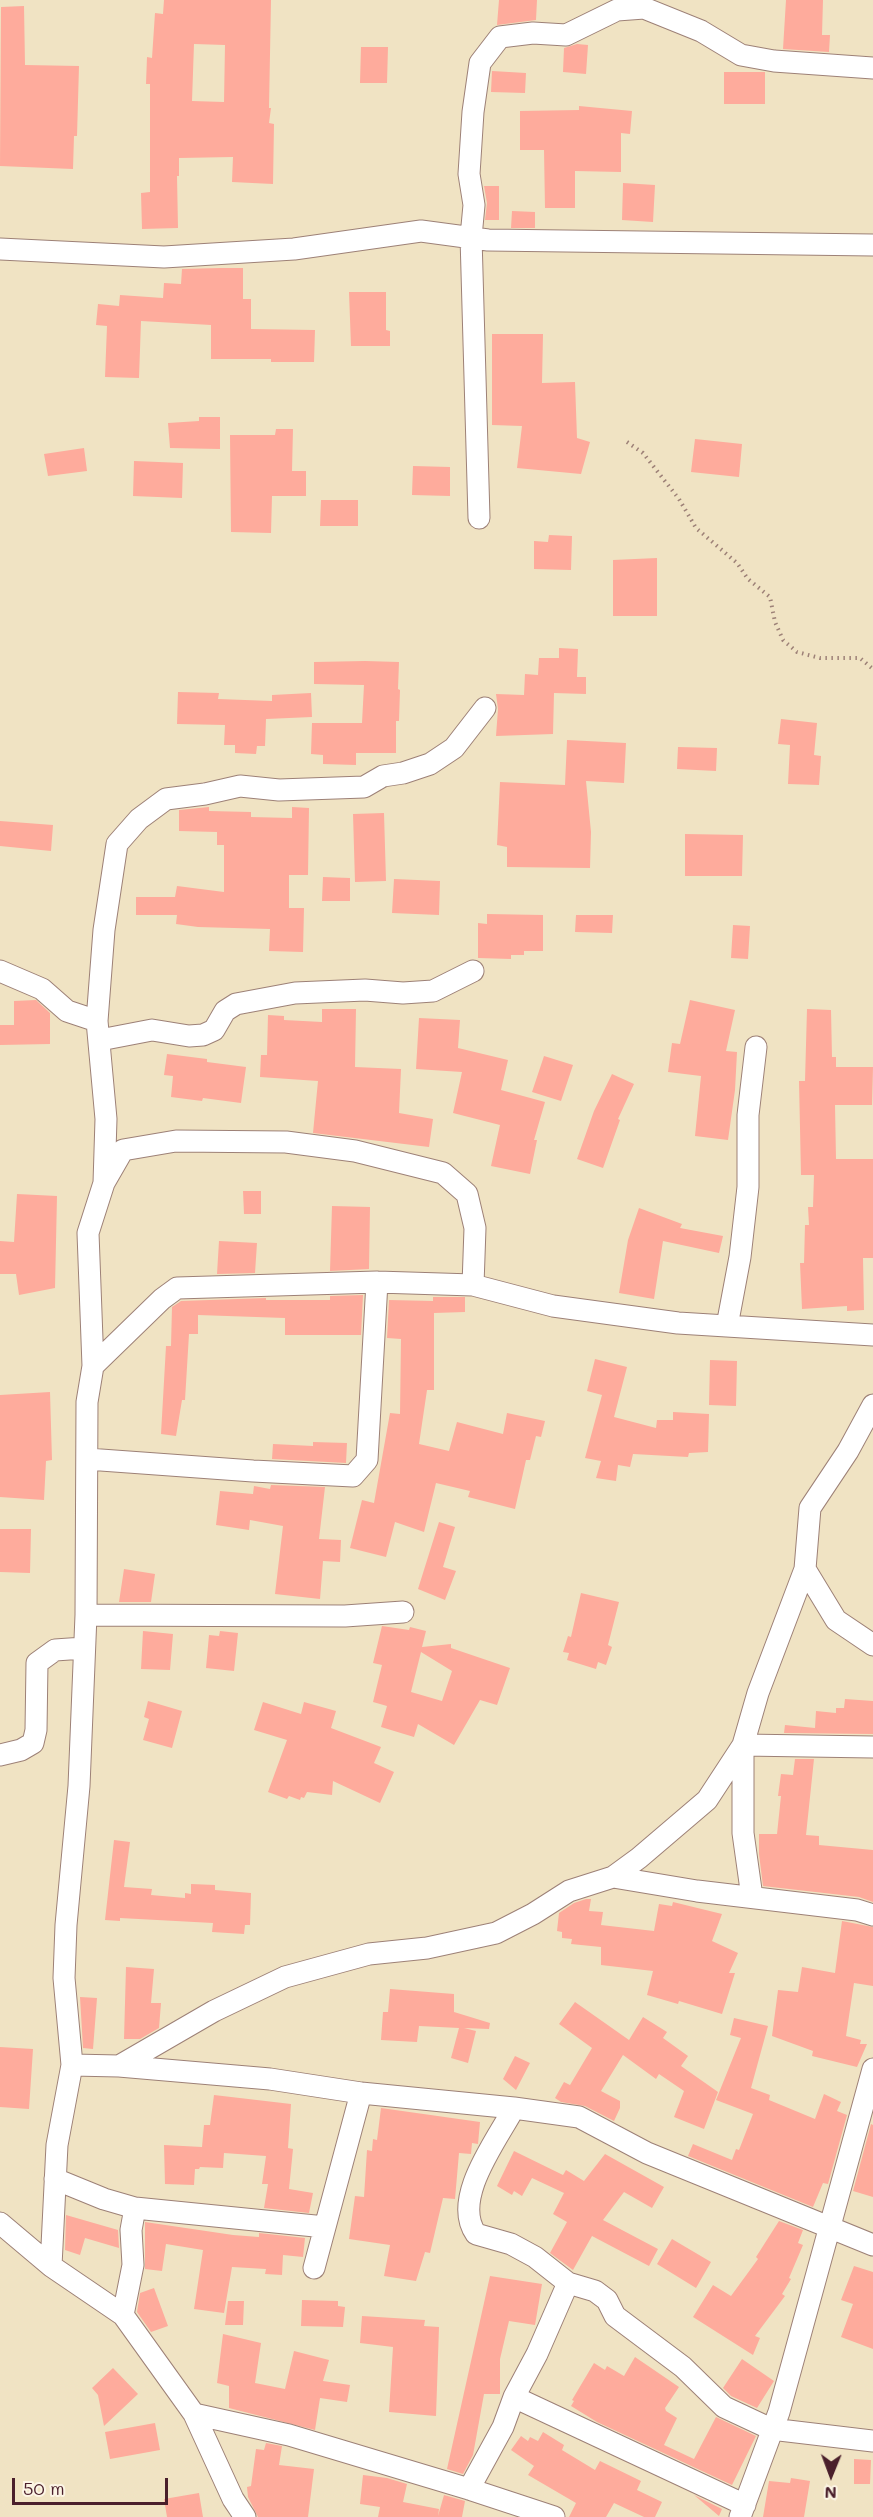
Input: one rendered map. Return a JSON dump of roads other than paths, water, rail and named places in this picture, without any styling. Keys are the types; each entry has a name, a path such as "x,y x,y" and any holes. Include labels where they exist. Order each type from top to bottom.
{"street":[{"path":"479,518 471,237 474,205 470,174 473,112 480,63 500,37 533,33 566,35 617,10 644,8 701,32 741,55 774,62 873,68"},
{"path":"0,249 164,257 294,249 421,231 488,240 873,245"},
{"path":"104,1183 106,1119 99,1030 104,930 117,844 139,819 166,799 205,794 240,786 279,790 364,786 383,776 430,765 454,748 486,708"},
{"path":"0,971 42,989 67,1011 99,1030 152,1030 189,1036 203,1035 214,1030 225,1011 236,1004 295,993 365,990 403,993 433,991 473,971"},
{"path":"727,1326 740,1257 748,1187 748,1115 756,1047"},
{"path":"51,2266 57,2145 72,2065 64,1978 80,1786 86,1615 87,1402 93,1366 88,1233 104,1183 123,1150 176,1141 286,1142 355,1151 443,1173 467,1194 475,1228 473,1285"},
{"path":"93,1366 162,1299 177,1288 377,1282 473,1285 553,1306 678,1323 873,1335"},
{"path":"87,1458 253,1472 353,1476 367,1460 377,1282"},
{"path":"752,1897 743,1833 743,1745 758,1693 805,1569 810,1508 848,1451 873,1406"},
{"path":"805,1569 836,1620 873,1645"},
{"path":"86,1615 180,1613 254,1617 345,1616 404,1612"},
{"path":"0,1755 21,1750 33,1743 36,1730 36,1663 55,1650 84,1648"},
{"path":"743,1745 873,1747"},
{"path":"119,2066 214,2011 285,1977 369,1954 427,1948 496,1933 534,1914 569,1891 613,1877 639,1858 706,1800 743,1745"},
{"path":"613,1877 697,1891 857,1910 873,1915"},
{"path":"72,2065 119,2066 270,2079 361,2093 514,2108 579,2117 647,2153 873,2245"},
{"path":"514,2397 742,2511 779,2412 873,2069"},
{"path":"314,2268 361,2093"},
{"path":"514,2108 471,2187 468,2218 476,2234 511,2244 535,2257 568,2283 595,2291 607,2300 615,2316 683,2367 724,2407 771,2429 873,2440"},
{"path":"55,2179 104,2199 135,2208 325,2227"},
{"path":"123,2315 133,2265 131,2230 135,2208"},
{"path":"0,2223 51,2266 123,2315 194,2414 232,2508 245,2517"},
{"path":"469,2489 503,2427 514,2397 537,2354 568,2283"},
{"path":"194,2414 289,2435 554,2517"}]}
